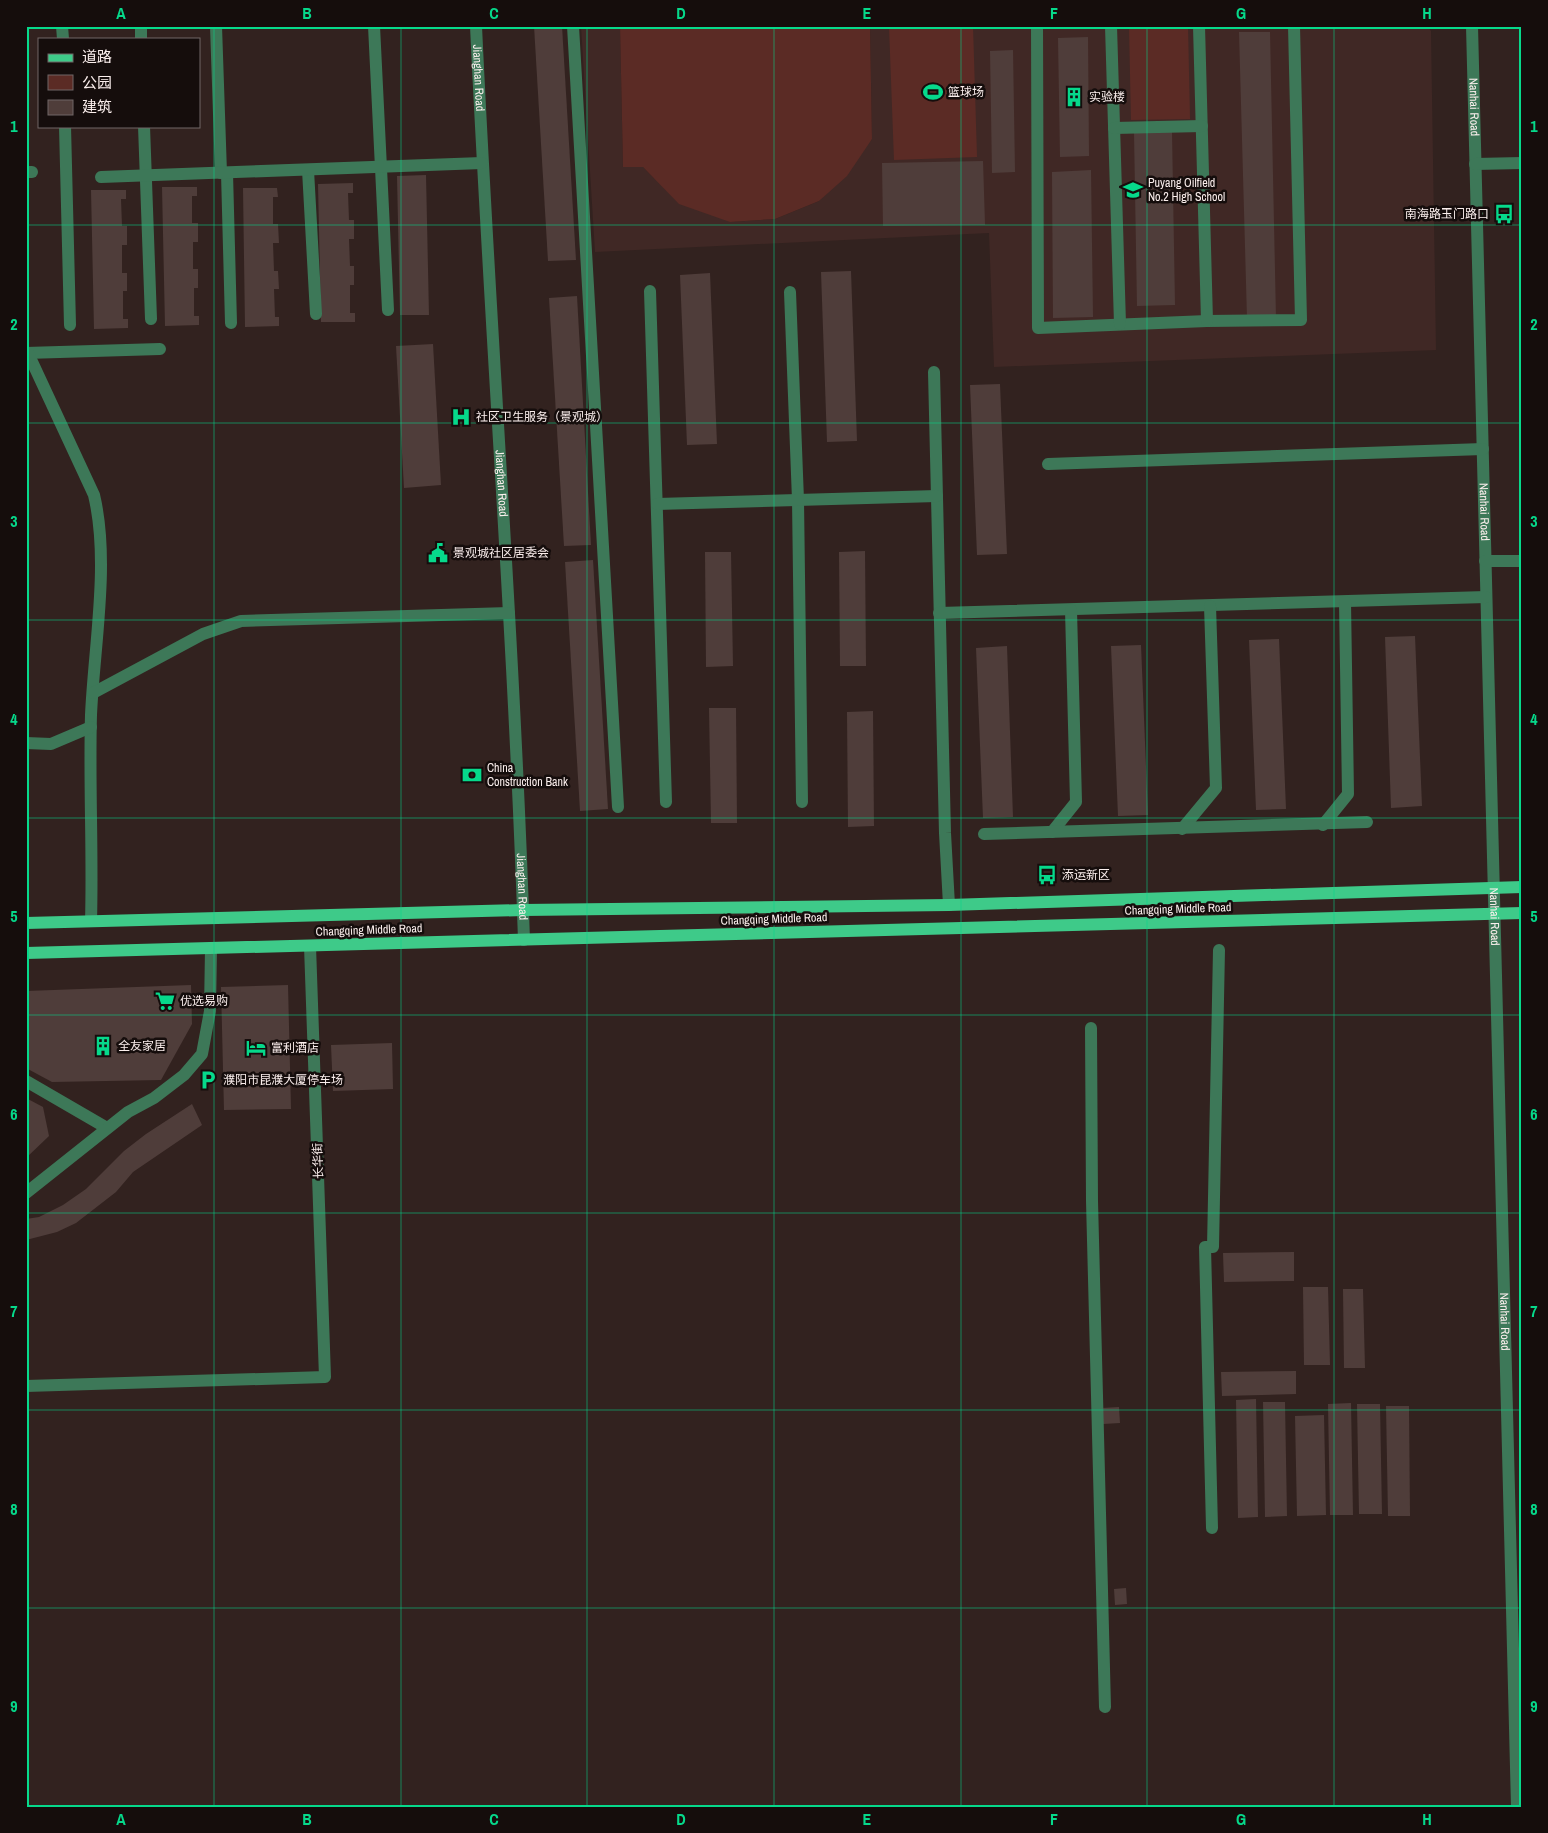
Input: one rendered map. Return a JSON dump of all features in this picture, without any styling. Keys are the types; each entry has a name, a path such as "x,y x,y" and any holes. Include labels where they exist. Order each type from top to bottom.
{"main road":[{"name":"Changqing Middle Road","path":"26,923 523,910 949,905 1522,887"},
{"name":"Changqing Middle Road","path":"26,953 1522,913"}],"street":[{"path":"216,26 231,323"},
{"path":"374,26 388,310"},
{"name":"Jianghan Road","path":"476,26 482,163 509,613 524,940"},
{"path":"573,26 618,807"},
{"path":"1037,26 1038,328 1207,321 1301,320 1294,26"},
{"path":"1111,26 1120,324"},
{"path":"1199,26 1207,321"},
{"name":"Nanhai Road","path":"1472,26 1496,914 1517,1807"},
{"path":"1114,128 1202,126"},
{"path":"65,128 70,325"},
{"path":"144,128 151,319"},
{"path":"101,177 482,163"},
{"path":"1475,164 1522,163"},
{"path":"308,170 316,314"},
{"path":"650,291 666,802"},
{"path":"790,292 798,500 802,802"},
{"path":"91,921 92,727 101,550 99,518 94,495 27,353 160,349"},
{"path":"934,372 939,613 949,905"},
{"path":"1048,464 1483,449"},
{"path":"657,504 937,496"},
{"path":"1485,561 1522,561"},
{"path":"939,613 1486,597"},
{"path":"1323,825 1348,794 1345,602"},
{"path":"1182,829 1216,788 1210,606"},
{"path":"1052,832 1076,802 1072,610"},
{"path":"93,693 202,634 241,621 509,613"},
{"path":"26,743 51,744 92,727"},
{"path":"984,834 1323,825 1367,822"},
{"name":"长华街","path":"26,1386 325,1377 310,946"},
{"path":"26,1194 107,1128 184,1075 202,1054 210,1011 211,948"},
{"path":"1212,1528 1205,1247 1213,1246 1219,950"},
{"path":"1091,1028 1092,1201 1105,1707"},
{"path":"26,1081 107,1128"}],"shaded area":[{"name":"Puyang Oilfield No.2 High School","path":"581,26 620,26 623,167 643,167 654,178 730,222 775,219 819,201 872,139 870,26 1427,26 1431,31 1436,350 994,367 989,233 595,252"}],"green space":[{"path":"620,26 870,26 872,139 847,176 819,201 775,219 730,222 679,204 643,167 623,167"},
{"name":"篮球场","path":"889,26 973,26 977,157 894,160"},
{"path":"1129,26 1188,26 1190,119 1131,120"}],"building":[{"path":"534,26 562,26 576,260 548,261"},
{"path":"1239,32 1270,32 1276,319 1247,318"},
{"name":"实验楼","path":"1088,37 1089,156 1060,157 1058,38"},
{"path":"1013,50 1015,172 992,173 990,51"},
{"path":"1134,132 1172,132 1175,305 1137,306"},
{"path":"983,161 985,225 883,226 882,163"},
{"path":"1091,170 1093,317 1053,318 1052,172"},
{"path":"426,175 429,315 400,315 397,176"},
{"path":"353,183 353,193 348,193 349,220 354,220 354,239 349,239 350,266 354,266 354,285 350,285 350,313 355,313 355,322 321,322 318,184"},
{"path":"162,187 197,187 197,196 192,196 192,223 198,223 198,242 193,242 193,269 198,269 198,288 194,288 194,316 199,316 199,325 165,326"},
{"path":"243,188 277,188 278,197 273,197 273,224 278,224 279,243 273,243 274,271 278,271 279,289 274,289 275,317 279,317 279,326 245,327"},
{"path":"91,190 126,190 126,199 121,199 122,226 127,226 127,245 122,245 122,273 127,273 127,291 123,291 123,319 128,319 128,328 94,329"},
{"path":"851,271 857,441 827,442 821,272"},
{"path":"710,273 717,444 687,445 680,275"},
{"path":"577,296 591,545 564,546 549,298"},
{"path":"433,344 441,485 404,488 396,346"},
{"path":"1000,384 1007,554 977,555 970,385"},
{"path":"865,551 866,666 840,666 839,552"},
{"path":"705,552 731,552 733,666 706,667"},
{"path":"593,560 608,809 580,811 565,562"},
{"path":"1415,636 1422,806 1391,808 1385,637"},
{"path":"1279,639 1286,809 1256,810 1249,640"},
{"path":"1141,645 1148,815 1118,816 1111,646"},
{"path":"1007,646 1013,817 983,818 976,648"},
{"path":"709,708 736,708 737,823 711,823"},
{"path":"873,711 874,826 848,827 847,712"},
{"name":"全友家居","path":"191,985 192,1024 161,1080 52,1082 26,1068 26,991"},
{"path":"288,985 291,1109 224,1110 221,987"},
{"path":"392,1043 393,1089 333,1091 331,1045"},
{"path":"26,1098 43,1107 49,1136 26,1158"},
{"path":"192,1104 202,1125 133,1172 116,1192 76,1223 57,1232 26,1240 26,1219 39,1217 63,1205 86,1189 124,1151"},
{"path":"1294,1252 1294,1281 1224,1282 1223,1253"},
{"path":"1303,1287 1328,1287 1330,1365 1304,1365"},
{"path":"1343,1289 1363,1289 1365,1368 1344,1368"},
{"path":"1296,1371 1296,1394 1222,1396 1221,1372"},
{"path":"1256,1399 1258,1517 1238,1518 1236,1400"},
{"path":"1263,1402 1285,1402 1287,1516 1265,1517"},
{"path":"1351,1403 1353,1515 1330,1515 1328,1404"},
{"path":"1357,1404 1380,1404 1382,1514 1359,1514"},
{"path":"1386,1406 1409,1406 1410,1516 1388,1516"},
{"path":"1119,1407 1120,1423 1103,1424 1102,1408"},
{"path":"1324,1415 1326,1515 1297,1516 1295,1416"},
{"path":"1126,1588 1127,1604 1115,1605 1114,1589"}],"place":[{"name":"篮球场","path":"933,92"},
{"name":"实验楼","path":"1074,97"},
{"name":"Puyang Oilfield No.2 High School","path":"1133,190"},
{"name":"南海路玉门路口","path":"1504,214"},
{"name":"社区卫生服务（景观城）","path":"461,417"},
{"name":"景观城社区居委会","path":"438,553"},
{"name":"China Construction Bank","path":"472,775"},
{"name":"添运新区","path":"1047,875"},
{"name":"优选易购","path":"165,1001"},
{"name":"全友家居","path":"103,1046"},
{"name":"富利酒店","path":"256,1048"},
{"name":"濮阳市昆濮大厦停车场","path":"208,1080"}]}
